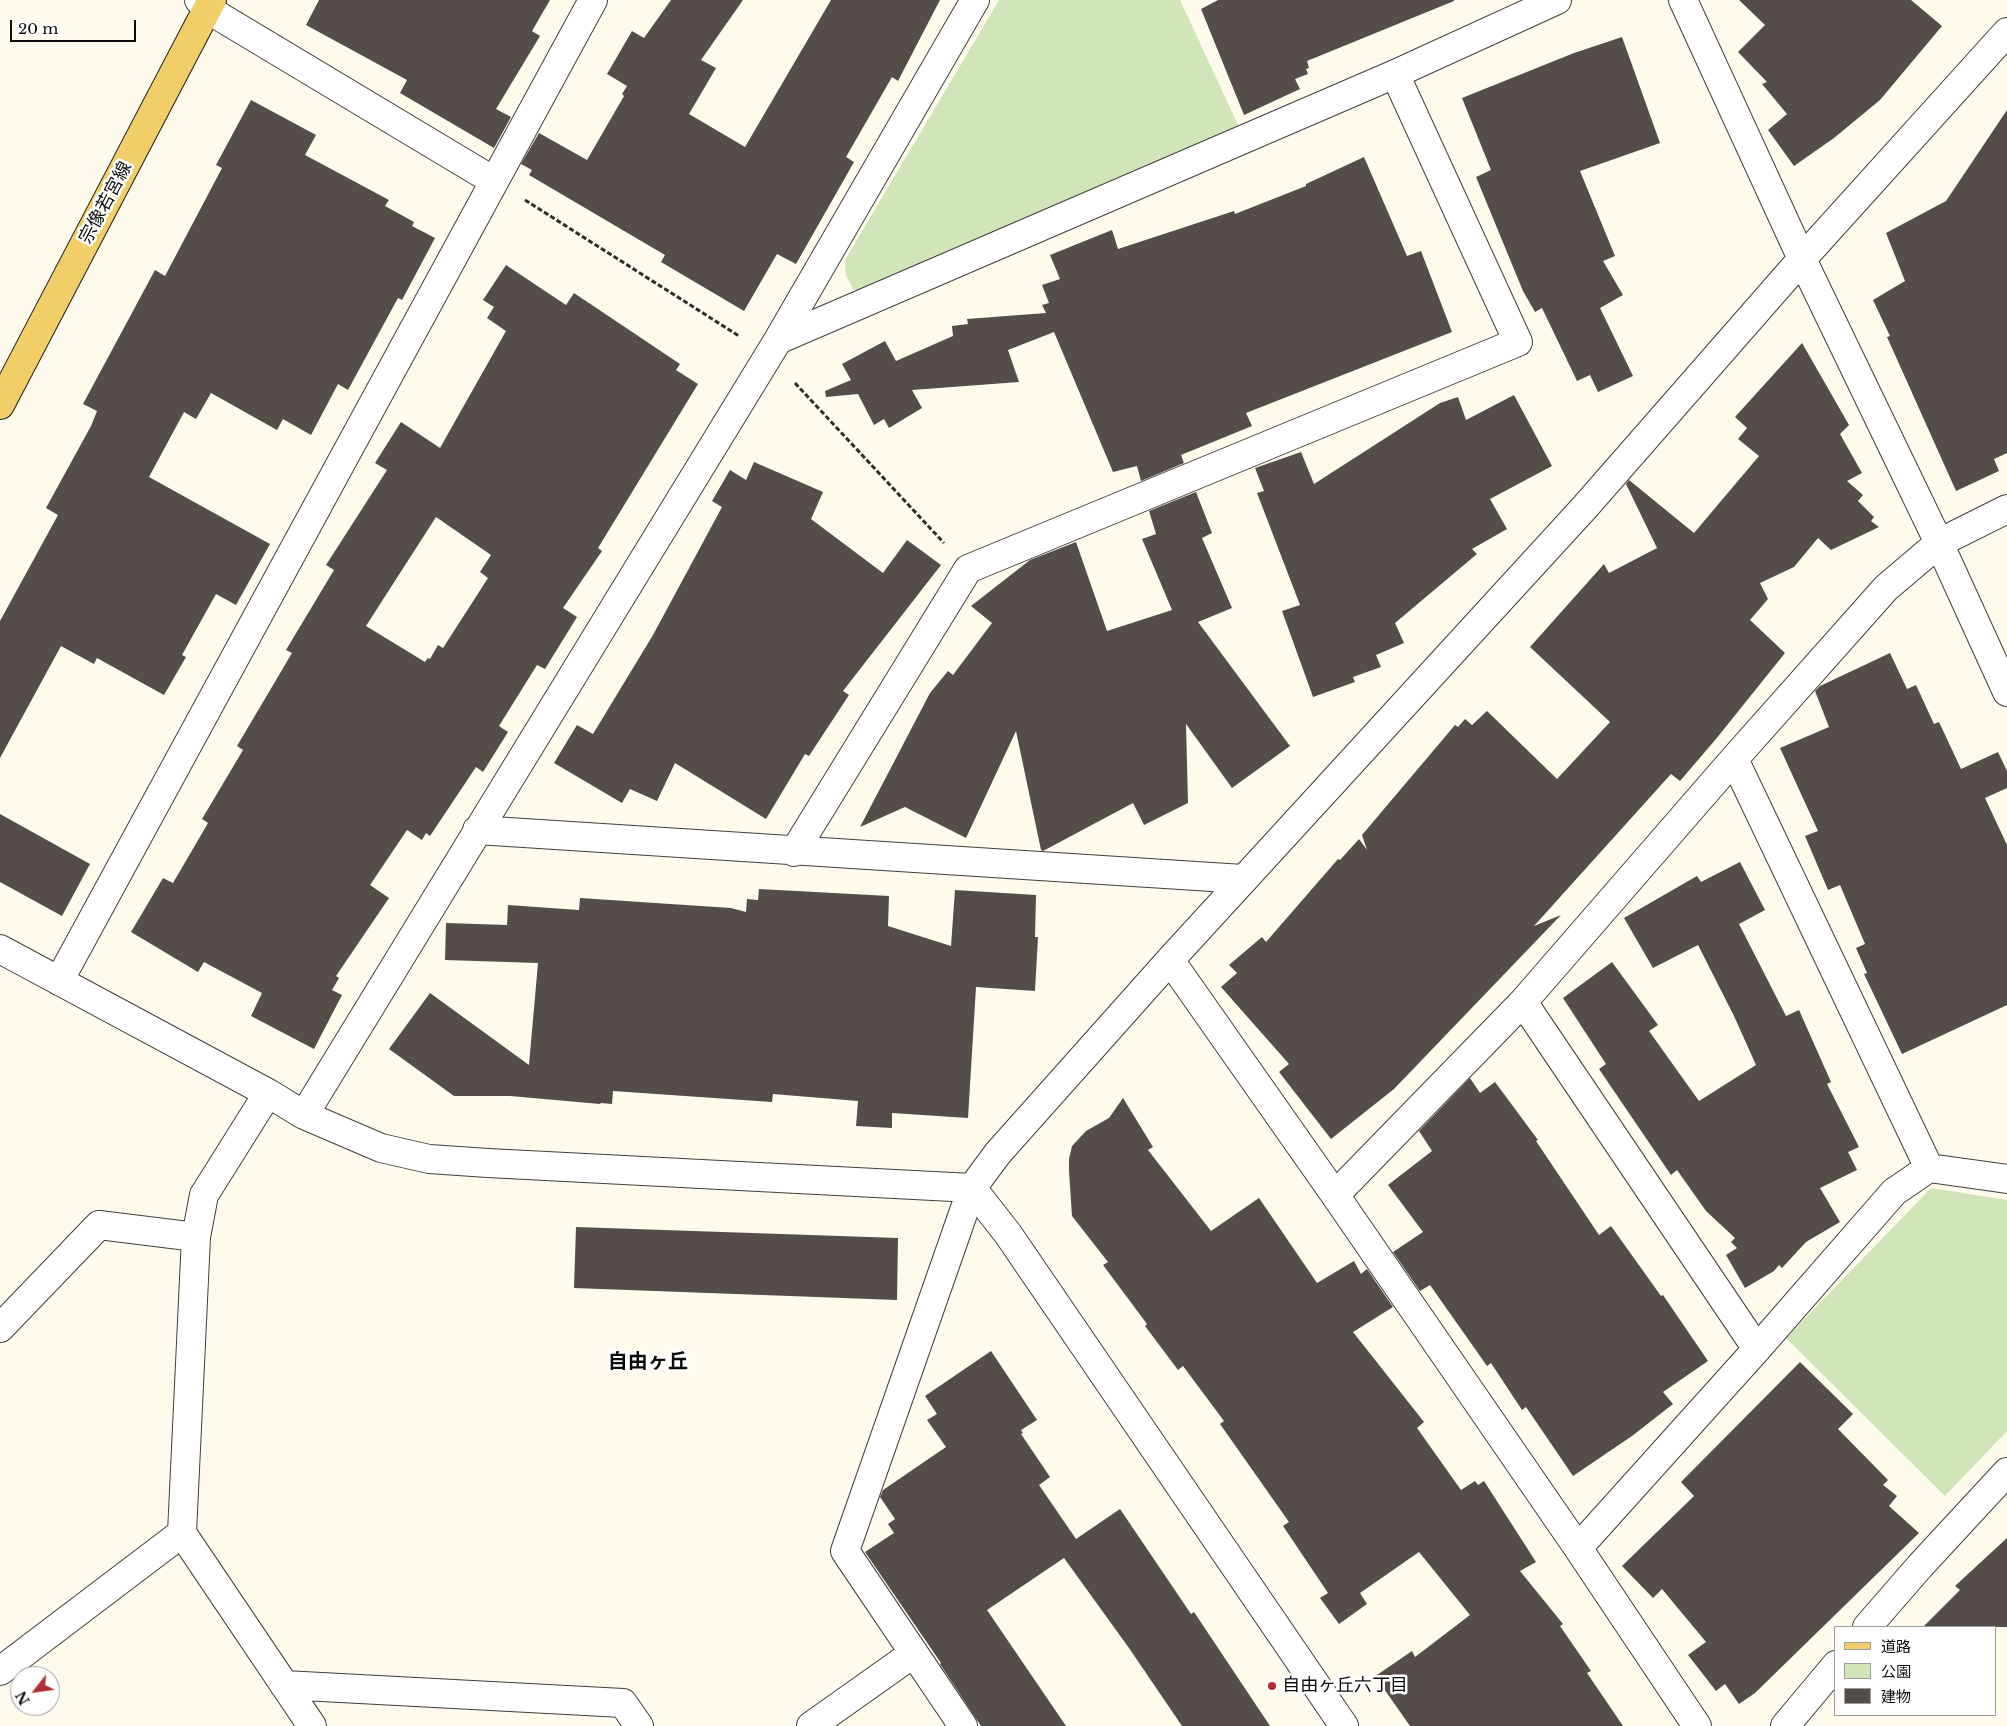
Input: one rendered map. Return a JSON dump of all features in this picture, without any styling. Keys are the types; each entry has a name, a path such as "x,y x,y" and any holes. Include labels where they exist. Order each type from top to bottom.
{"main road":[{"name":"宗像若宮線","path":"0,405 206,3"}],"street":[{"path":"58,981 593,0"},
{"path":"304,1115 778,340 975,0"},
{"path":"778,340 1395,74 1557,0"},
{"path":"1683,0 1802,260 1939,543 2007,692"},
{"path":"206,3 494,181"},
{"path":"963,1726 845,1551 972,1188 998,1153 1170,960 1585,507 1802,260 1998,60 2007,32"},
{"path":"794,852 968,569 1518,342 1395,74"},
{"path":"1335,1195 1523,1002 1734,759 1886,588 1939,543 2007,509"},
{"path":"1734,759 1929,1168"},
{"path":"477,830 794,852 1243,879"},
{"path":"0,949 268,1093 304,1115 381,1148 429,1159 972,1188 1008,1234 1344,1726"},
{"path":"1170,960 1335,1195 1578,1548 1697,1726"},
{"path":"1523,1002 1757,1349"},
{"path":"268,1093 204,1195 196,1238 182,1534 312,1726"},
{"path":"1578,1548 1757,1349 1894,1192 1929,1168 2007,1180"},
{"path":"0,1328 99,1225 196,1238"},
{"path":"1869,1626 1920,1566 2007,1472"},
{"path":"0,1671 182,1534"},
{"path":"811,1726 914,1653"},
{"path":"1785,1726 1834,1667"},
{"path":"284,1685 623,1703 639,1726"}],"green space":[{"path":"999,0 1180,0 1239,127 859,292 853,289 846,275 845,260"},
{"path":"1931,1188 2007,1200 2007,1431 1945,1496 1786,1338"}],"building":[{"path":"319,0 550,0 532,31 540,36 496,109 511,117 494,148 400,93 407,80 306,25"},
{"path":"671,0 743,0 701,60 716,68 689,114 745,147 831,0 940,0 898,81 892,77 846,157 854,162 796,264 777,254 744,311 661,262 665,255 529,175 532,170 521,164 539,133 587,160 624,96 622,94 627,86 607,74 632,31 644,38"},
{"path":"1218,0 1454,1 1307,61 1309,68 1306,69 1308,74 1295,79 1300,89 1244,115 1201,9"},
{"path":"1739,0 1911,0 1942,26 1880,100 1834,138 1794,166 1768,130 1787,114 1762,84 1767,82 1738,52 1765,25"},
{"path":"1622,37 1660,143 1580,171 1615,256 1603,261 1623,295 1600,308 1633,376 1598,392 1590,375 1577,381 1542,308 1535,312 1523,291 1476,177 1491,170 1462,98 1574,53"},
{"path":"251,100 316,135 305,155 389,200 385,206 414,222 412,226 435,238 402,300 398,298 348,390 338,384 311,435 283,419 277,430 211,393 196,419 184,412 149,477 270,544 236,605 216,594 182,655 186,657 164,695 97,658 94,664 61,646 0,758 0,621 58,515 46,508 91,426 97,411 83,404 155,270 165,276 222,168 216,165"},
{"path":"2007,110 2007,453 1994,459 1999,471 1956,491 1887,337 1890,336 1873,300 1905,281 1886,233 1946,201"},
{"path":"1364,157 1407,256 1421,251 1452,332 1246,413 1252,426 1181,455 1184,463 1141,481 1137,466 1113,472 1054,332 1008,350 1019,382 912,390 922,408 889,428 884,419 874,425 858,394 826,397 825,391 851,380 842,364 885,341 896,361 953,336 952,326 968,324 967,319 1046,313 1042,305 1049,303 1042,285 1060,279 1050,255 1112,230 1118,249 1234,211 1235,214 1306,186 1306,184"},
{"path":"506,265 566,305 574,293 680,364 676,370 698,384 598,548 602,551 563,608 577,617 545,669 537,665 499,726 508,732 483,772 476,767 430,836 426,833 422,840 407,830 370,885 389,898 336,976 339,978 332,990 342,995 314,1049 251,1016 262,993 204,962 198,972 131,932 163,878 173,883 208,823 202,819 243,750 237,746 292,653 286,650 334,570 326,565 387,470 375,463 401,422 440,448 506,331 487,318 494,307 483,300","holes":["436,517 491,555 480,572 488,578 443,648 438,645 430,659 428,658 425,662 366,626"]},
{"path":"1802,343 1849,425 1840,434 1862,473 1847,481 1863,495 1858,501 1874,517 1871,521 1879,527 1831,550 1818,538 1794,567 1760,583 1768,599 1750,620 1785,653 1680,781 1671,774 1534,926 1561,915 1394,1089 1331,1139 1279,1072 1289,1064 1221,987 1237,973 1229,965 1262,937 1266,942 1338,859 1340,860 1359,839 1367,850 1362,835 1455,725 1458,727 1465,719 1472,725 1487,711 1557,779 1610,722 1530,647 1604,564 1609,573 1657,548 1626,484 1629,480 1694,533 1759,456 1738,439 1747,428 1735,417"},
{"path":"1514,395 1552,466 1490,499 1507,529 1472,549 1477,554 1395,623 1404,643 1376,655 1381,667 1353,677 1355,682 1313,697 1282,611 1300,605 1257,493 1264,491 1255,468 1301,452 1314,484 1440,403 1458,397 1466,420"},
{"path":"754,462 823,492 811,519 883,573 907,540 941,565 843,691 849,695 809,756 805,754 766,819 675,763 657,801 630,789 622,803 554,763 577,725 593,734 653,635 722,507 712,501 730,470 746,480"},
{"path":"1196,492 1212,533 1202,538 1232,608 1198,622 1290,746 1232,788 1186,724 1188,803 1144,825 1133,803 1043,851 1041,850 1016,731 966,838 905,807 860,827 930,693 948,671 953,675 992,623 971,606 1030,560 1076,542 1107,631 1172,610 1142,539 1156,534 1149,511"},
{"path":"1890,653 1907,689 1916,685 1934,724 1939,722 1961,769 1998,752 2007,771 2007,788 1985,798 2007,845 2007,1005 1902,1054 1864,974 1867,973 1856,948 1865,944 1840,885 1828,890 1805,836 1818,831 1780,748 1829,727 1815,691 1820,686"},
{"path":"0,814 90,864 62,916 0,882"},
{"path":"1740,862 1765,910 1739,924 1786,1016 1799,1010 1831,1082 1827,1084 1859,1147 1848,1152 1857,1170 1820,1188 1840,1222 1806,1242 1782,1268 1779,1265 1774,1271 1745,1288 1726,1255 1737,1248 1731,1242 1735,1238 1706,1211 1677,1170 1671,1175 1599,1069 1606,1064 1563,998 1612,962 1658,1025 1649,1031 1699,1101 1756,1065 1734,1016 1698,945 1653,968 1624,918 1697,876 1701,882"},
{"path":"759,889 889,896 888,926 951,946 955,890 1036,895 1035,937 1038,937 1035,991 976,987 968,1118 892,1113 892,1128 856,1126 858,1101 773,1094 772,1102 613,1091 612,1104 510,1096 454,1096 389,1049 430,993 529,1065 538,963 445,960 446,923 507,925 508,905 579,910 580,898 731,908 746,912 747,899 758,900"},
{"path":"1470,1078 1480,1093 1495,1082 1538,1140 1536,1141 1599,1235 1611,1226 1661,1296 1663,1295 1708,1361 1663,1392 1673,1404 1632,1436 1573,1476 1526,1407 1522,1410 1491,1363 1487,1366 1430,1285 1420,1291 1393,1252 1423,1232 1388,1185 1432,1151 1419,1131"},
{"path":"1123,1098 1153,1147 1148,1150 1211,1231 1259,1198 1317,1283 1354,1261 1361,1274 1367,1269 1393,1307 1353,1332 1424,1422 1417,1428 1461,1490 1475,1481 1478,1485 1484,1481 1536,1562 1520,1571 1563,1624 1560,1626 1591,1671 1587,1673 1623,1726 1410,1726 1382,1686 1377,1675 1412,1651 1415,1657 1470,1615 1419,1552 1360,1593 1367,1604 1339,1624 1320,1598 1328,1593 1283,1526 1289,1522 1220,1424 1224,1421 1183,1366 1178,1370 1145,1326 1147,1324 1103,1265 1108,1262 1072,1216 1069,1159 1072,1146 1086,1131 1109,1118"},
{"path":"576,1227 898,1238 897,1300 574,1288"},
{"path":"991,1351 1037,1420 1021,1430 1023,1433 1021,1434 1050,1477 1039,1485 1076,1539 1120,1509 1191,1614 1194,1612 1270,1726 1182,1726 1064,1558 987,1610 1066,1726 981,1726 941,1663 865,1552 894,1533 888,1524 895,1519 880,1497 883,1490 946,1447 927,1420 937,1414 925,1396"},
{"path":"1800,1362 1853,1414 1838,1429 1888,1480 1883,1485 1897,1496 1889,1506 1919,1533 1755,1693 1739,1704 1725,1684 1716,1691 1688,1655 1706,1642 1662,1589 1653,1598 1622,1566 1694,1496 1681,1482"},
{"path":"2007,1538 2007,1627 1924,1626 1960,1590 1955,1586"}],"place":[{"name":"自由ヶ丘六丁目","path":"1272,1686"}],"district":[{"name":"自由ヶ丘","path":"648,1362"}]}
